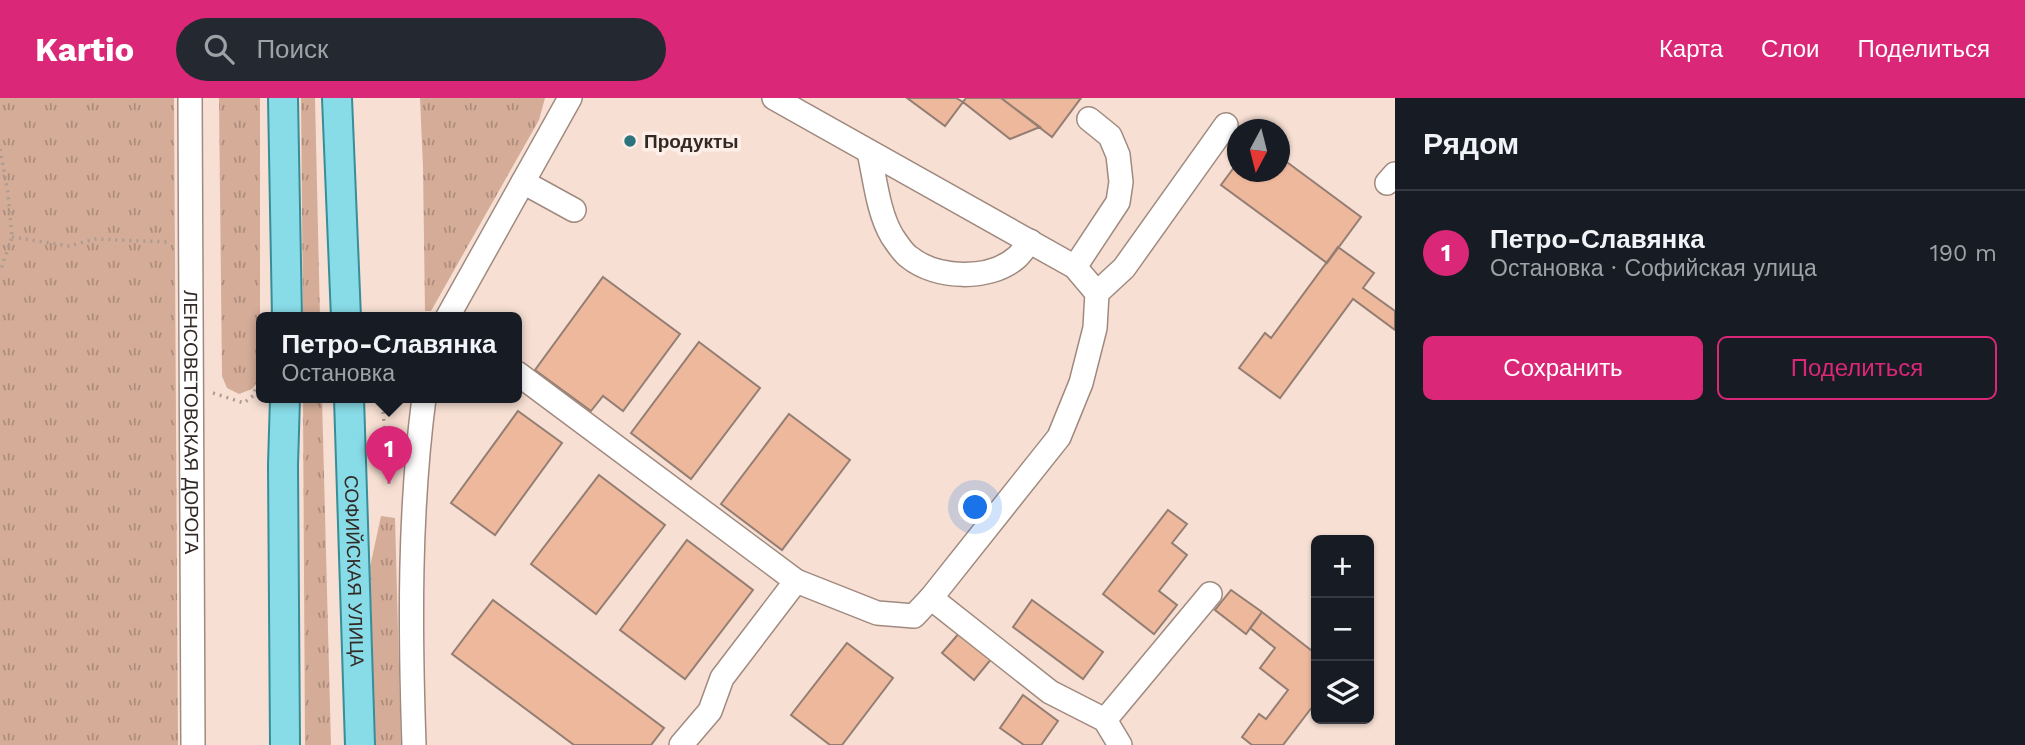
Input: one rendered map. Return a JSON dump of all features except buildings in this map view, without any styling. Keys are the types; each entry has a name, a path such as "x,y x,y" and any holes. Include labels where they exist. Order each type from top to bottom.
{"main road":[{"path":"283,98 287,312"},
{"path":"337,98 345,312"},
{"path":"285,403 285,745"},
{"name":"СОФИЙСКАЯ УЛИЦА","path":"349,403 360,745"}],"street":[{"name":"ЛЕНСОВЕТОВСКАЯ ДОРОГА","path":"190,98 193,745"},
{"path":"450,312 569,98"},
{"path":"522,377 796,581 877,613 914,617 1059,437 1081,383 1095,328 1097,293 1075,267 774,98"},
{"path":"1075,267 1118,202 1121,182 1118,155 1110,136 1089,119"},
{"path":"1097,293 1124,268 1226,125"},
{"path":"869,152 891,234 908,257 934,270 965,274 990,272 1016,258 1030,241"},
{"path":"523,182 574,210"},
{"path":"414,745 411,593 414,513 424,403"},
{"path":"681,745 710,711 722,678 796,581"},
{"path":"1105,720 1210,594"},
{"path":"931,598 1050,692 1105,720 1120,745"}],"path":[{"path":"0,149 12,237 0,272"},
{"path":"12,237 69,246 95,239 190,242"},
{"path":"211,392 244,403 254,395 256,386"},
{"path":"382,403 389,484"}],"green space":[{"path":"0,98 174,98 178,745 0,745"},
{"path":"219,98 260,98 260,312 256,312 256,384 252,389 239,394 227,388 222,376"},
{"path":"301,98 315,98 320,312 303,312"},
{"path":"420,98 545,98 539,120 431,311 425,311"},
{"path":"303,403 322,403 331,745 305,745"},
{"path":"381,516 395,518 401,745 375,745 370,567"}],"place":[{"name":"Продукты","path":"630,141"},
{"name":"Петро-Славянка","path":"389,484"}]}
